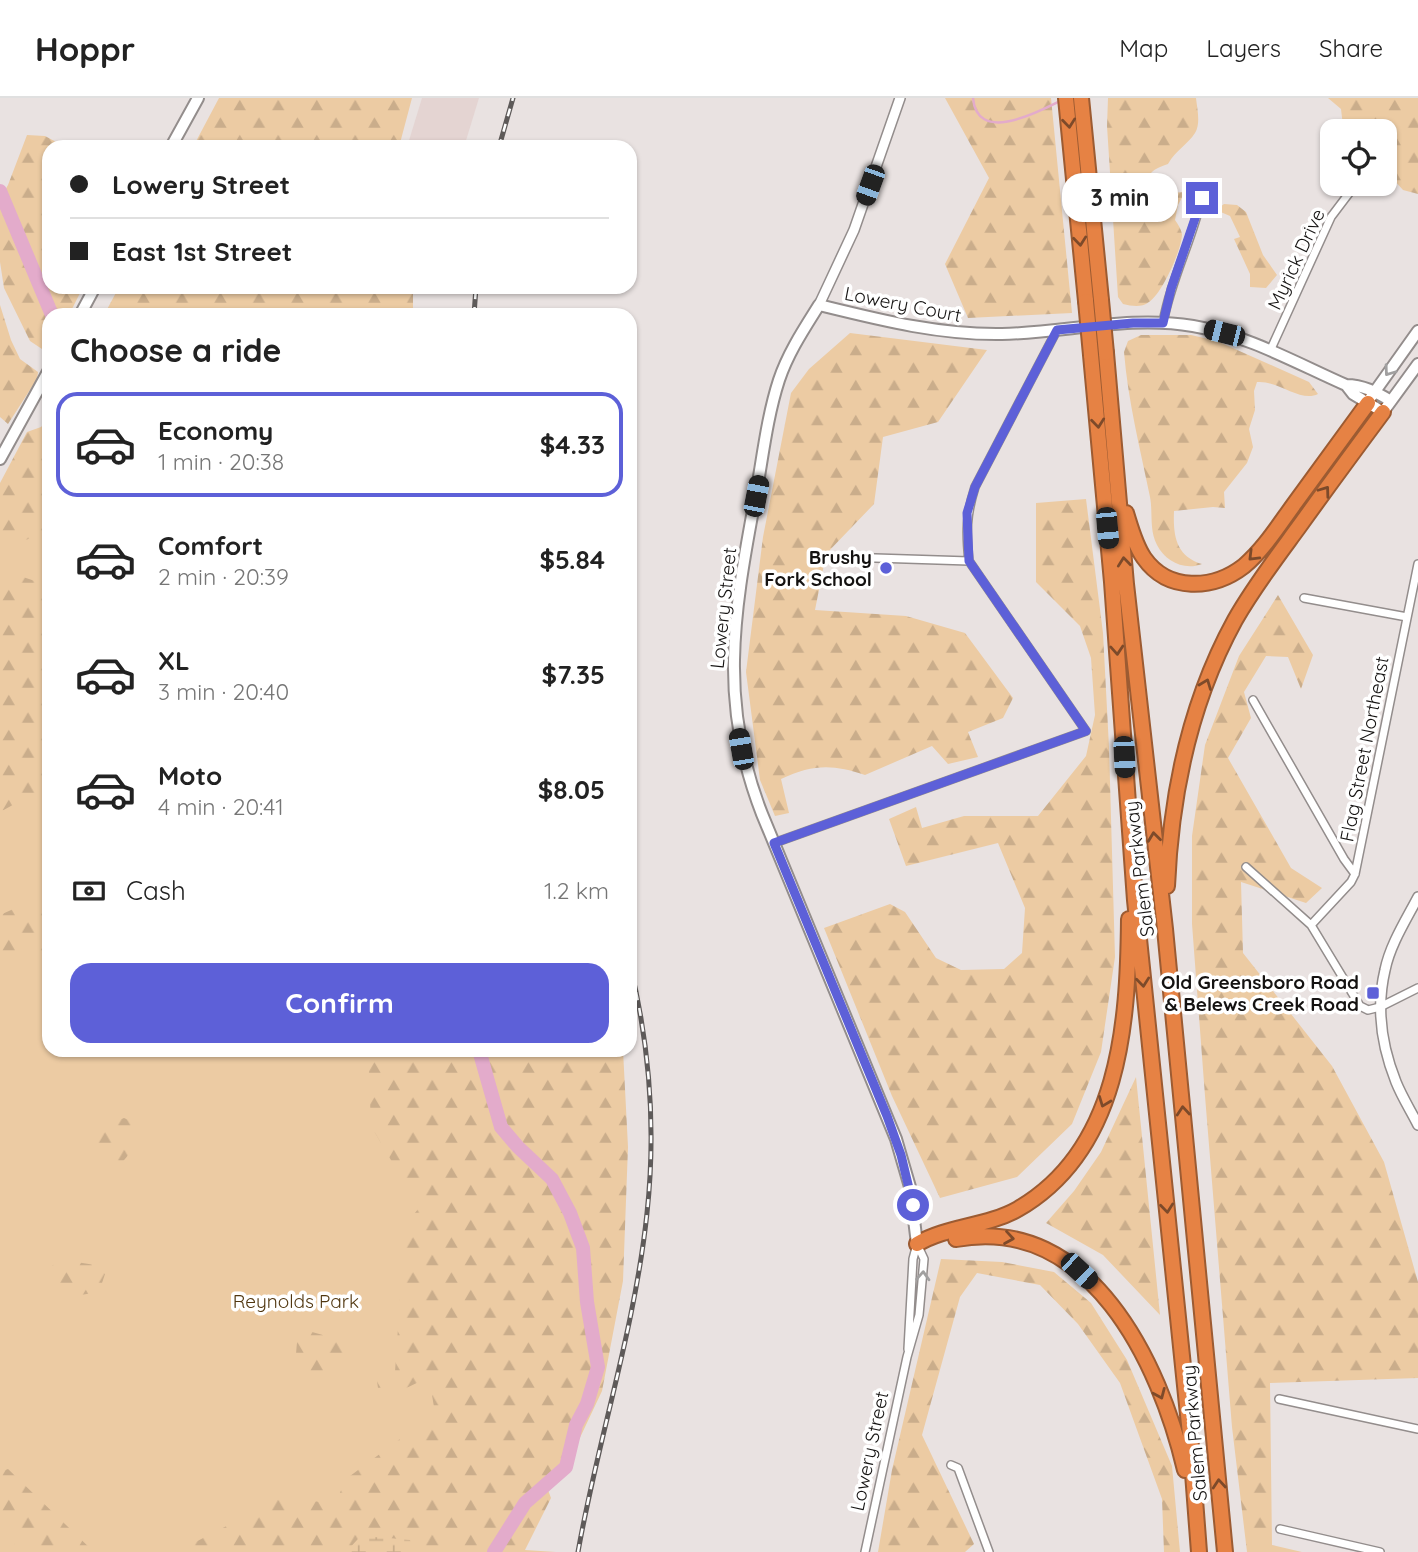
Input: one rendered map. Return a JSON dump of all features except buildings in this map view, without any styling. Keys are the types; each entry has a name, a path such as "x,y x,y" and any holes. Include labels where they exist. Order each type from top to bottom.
{"highway":[{"name":"Salem Parkway","path":"1066,98 1093,300 1106,353 1130,617 1166,929 1225,1552"},
{"name":"Salem Parkway","path":"1081,98 1086,142 1093,300 1091,355 1111,568 1129,841 1189,1422 1199,1552"},
{"path":"1119,491 1136,545 1156,572 1180,583 1198,585 1217,581 1241,568 1258,552 1371,397"},
{"path":"1166,929 1168,850 1174,799 1191,724 1211,671 1250,595 1387,406"},
{"path":"917,1244 929,1237 989,1222 1030,1201 1062,1173 1093,1129 1115,1072 1125,1014 1129,841"},
{"path":"917,1244 930,1245 982,1236 1020,1239 1056,1254 1091,1281 1131,1335 1159,1389 1181,1452 1195,1516"}],"main road":[{"path":"176,140 198,98"},
{"name":"Lowery Court","path":"819,305 944,332 1005,334 1133,323 1193,326 1224,333 1270,351 1346,385 1353,394 1371,397 1387,406"},
{"name":"Lowery Street","path":"819,305 788,358 775,393 741,576 735,628 733,681 737,726 747,772 774,843 896,1139 909,1187 917,1244"},
{"path":"1371,397 1418,331"},
{"path":"1387,406 1418,364"},
{"path":"0,458 4,443 42,382"}],"street":[{"name":"Lowery Street","path":"819,305 850,240 900,98"},
{"path":"1163,323 1171,289 1196,222 1203,192"},
{"name":"Myrick Drive","path":"1270,351 1331,217 1347,196"},
{"path":"774,843 1086,731 969,561 967,513 975,487 1057,330"},
{"path":"844,557 969,561"},
{"name":"Flag Street Northeast","path":"1311,925 1351,882 1355,874 1418,564"},
{"path":"1304,598 1406,617"},
{"path":"1253,700 1355,874"},
{"path":"1246,867 1311,925 1360,1006 1368,1010 1380,1007 1418,988"},
{"path":"1417,1120 1397,1085 1386,1053 1380,1007 1385,970 1392,948 1418,897"},
{"name":"Lowery Street","path":"865,1552 922,1298 924,1259 917,1244"},
{"path":"1279,1399 1418,1429"},
{"path":"951,1465 958,1468 989,1552"},
{"path":"1280,1529 1380,1552"}],"shaded area":[{"path":"422,98 479,98 466,140 409,140"}],"green space":[{"path":"219,98 412,98 401,140 197,140"},
{"path":"945,98 1051,98 1072,313 968,318 945,264 989,178"},
{"path":"1108,98 1196,98 1198,121 1195,133 1168,164 1149,175 1147,189 1153,194 1185,192 1178,205 1175,220 1182,234 1175,260 1154,297 1140,306 1123,304 1118,297 1107,126"},
{"path":"1328,98 1418,98 1418,194 1403,190 1397,183 1397,119 1342,119 1341,109"},
{"path":"27,135 45,136 52,140 42,140 42,294 80,294 72,308 42,308 42,349 30,341 4,288 0,262 0,199"},
{"path":"1224,204 1237,205 1246,212 1263,255 1277,275 1266,288 1250,287 1250,274 1234,239 1240,237 1230,216 1216,210"},
{"path":"115,294 413,294 413,308 108,308"},
{"path":"0,305 20,359 38,372 37,379 8,424 0,417"},
{"path":"850,333 987,350 938,422 883,437 874,504 826,554 815,610 906,616 965,633 1013,698 1003,718 968,732 978,757 948,764 932,746 865,775 833,767 803,770 781,779 789,813 775,816 760,780 746,672 763,537 791,393 809,369"},
{"path":"1141,335 1191,335 1217,341 1309,382 1318,394 1304,396 1273,384 1257,382 1254,391 1255,410 1249,429 1253,447 1247,463 1224,492 1225,508 1174,511 1174,529 1178,544 1187,556 1202,564 1195,566 1170,560 1160,551 1153,533 1150,497 1131,406 1124,352 1128,341"},
{"path":"41,427 42,532 26,540 0,543 0,483 27,432"},
{"name":"Reynolds Park","path":"0,499 42,519 42,1057 487,1057 493,1552 0,1552"},
{"path":"1086,499 1103,633 1115,957 1101,1052 1072,1124 1017,1177 940,1198 892,1096 824,928 890,904 905,912 936,958 961,970 1004,969 1022,953 1025,908 998,843 906,866 889,819 916,807 922,828 964,816 1038,816 1086,756 1095,715 1091,658 1080,626 1036,582 1036,503"},
{"path":"0,566 5,571 42,583 42,789 0,812"},
{"path":"1278,595 1313,655 1301,689 1288,657 1266,656 1244,692 1251,718 1228,758 1291,868 1322,888 1306,903 1241,882 1243,953 1332,1066 1384,1162 1418,1282 1418,1378 1270,1383 1272,1545 1302,1552 1247,1552 1232,1427 1205,1096 1192,924 1192,836 1205,745 1239,656"},
{"path":"42,896 42,954 0,968 0,915"},
{"path":"368,1057 623,1057 628,1147 623,1281 602,1391 577,1444 545,1482 551,1498 525,1550 556,1552 414,1552 410,1540 361,1536 346,1552 176,1552 283,1497 335,1504 346,1479 435,1413 429,1377 394,1394 378,1388 377,1381 395,1372 405,1225 419,1208 371,1126"},
{"path":"1136,1077 1160,1315 1103,1255 1046,1223 1074,1191 1101,1152"},
{"path":"124,1118 138,1122 139,1129 131,1151 119,1166 101,1156 98,1144 102,1131 108,1125"},
{"path":"941,1259 1002,1262 1054,1272 1091,1303 1127,1360 1172,1466 1180,1552 1164,1552 1162,1499 1120,1383 1078,1324 1040,1285 977,1273 960,1297 922,1435 974,1544 965,1552 878,1552 892,1470"},
{"path":"70,1261 95,1265 105,1274 99,1292 62,1298 49,1269 53,1265"},
{"path":"312,1332 341,1340 349,1348 346,1356 330,1371 316,1373 300,1369 296,1354 297,1342"},
{"path":"8,1469 94,1552 18,1552 0,1507 0,1472"},
{"path":"361,1536 410,1540 414,1552 346,1552"}],"waterway":[{"path":"973,98 977,112 985,120 996,122 1023,117 1060,101"},
{"path":"0,191 42,291"},
{"path":"43,294 49,308"},
{"path":"481,1057 501,1127 552,1179 570,1213 583,1248 587,1302 598,1367 587,1404 576,1425 566,1467 525,1503 494,1552"}],"railway":[{"path":"501,140 513,98"},
{"path":"474,308 476,294"},
{"path":"578,1552 634,1299 647,1213 651,1120 647,1058 637,996"}],"place":[{"name":"Brushy Fork School","path":"886,568"},
{"name":"Old Greensboro Road & Belews Creek Road","path":"1373,993"}],"route":[{"path":"913,1205 901,1155 887,1116 774,843 1086,731 969,561 967,513 975,487 1057,330 1163,323 1171,289 1202,198"}]}
